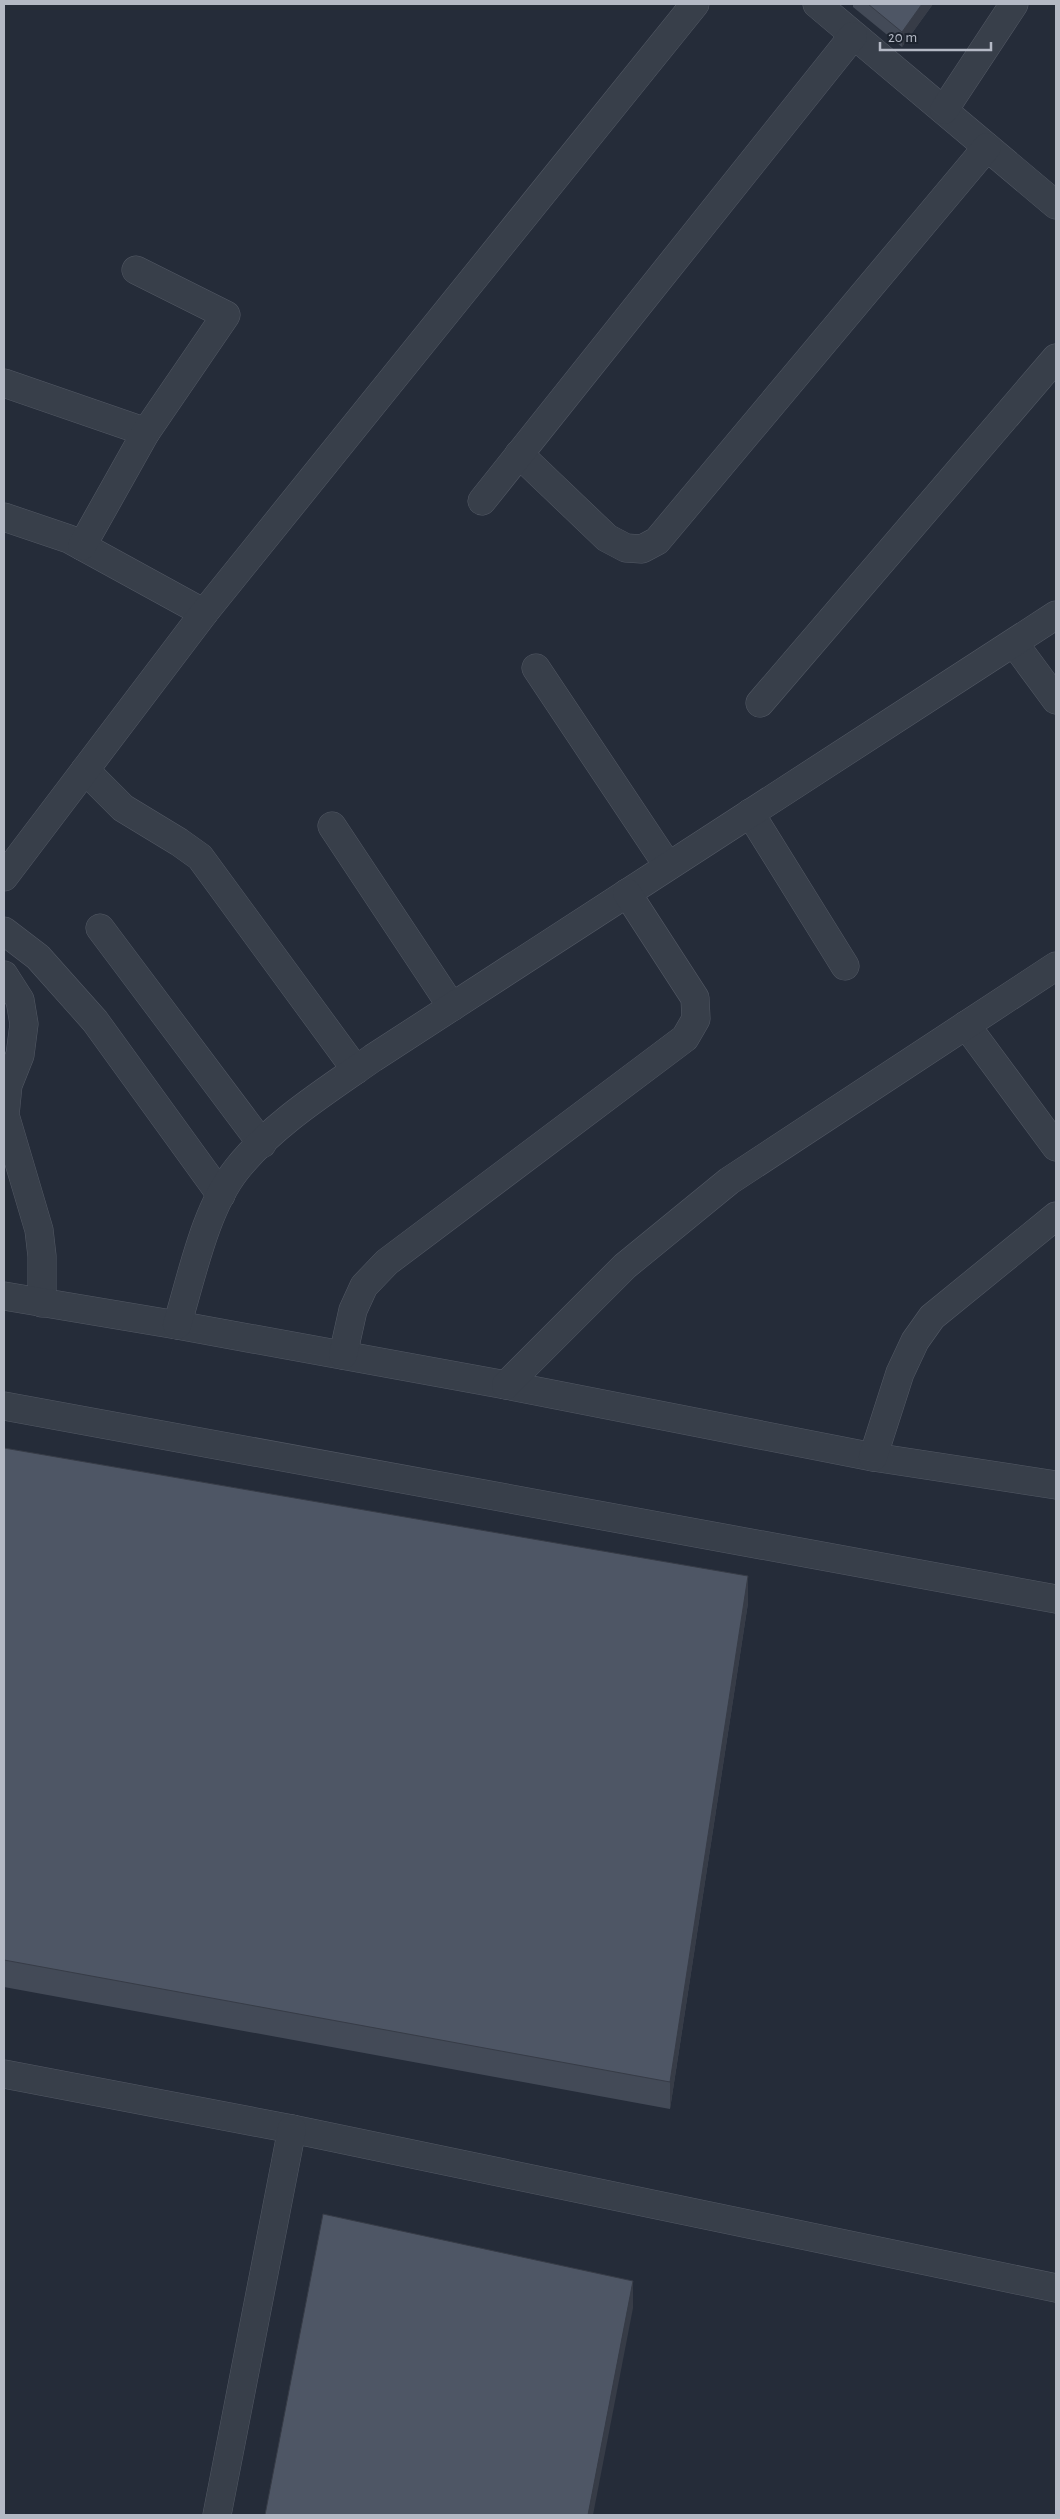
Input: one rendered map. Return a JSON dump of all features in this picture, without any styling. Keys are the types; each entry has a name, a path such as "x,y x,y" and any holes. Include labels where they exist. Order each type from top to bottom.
{"street":[{"path":"4,877 204,613 695,4"},
{"path":"944,110 1014,4"},
{"path":"821,5 853,36 1056,205"},
{"path":"482,501 853,36"},
{"path":"519,454 607,538 626,548 642,549 657,541 987,147"},
{"path":"82,546 146,432 226,315 136,270"},
{"path":"760,703 1056,358"},
{"path":"4,383 146,432"},
{"path":"4,517 69,539 204,613"},
{"path":"177,1325 206,1231 221,1195 237,1169 278,1127 356,1070 1056,615"},
{"path":"1014,643 1056,700"},
{"path":"536,668 668,866"},
{"path":"85,770 123,808 200,857 356,1070"},
{"path":"750,813 845,966"},
{"path":"332,826 452,1007"},
{"path":"343,1355 353,1310 364,1286 387,1262 685,1038 696,1019 695,998 627,893"},
{"path":"100,928 262,1144"},
{"path":"4,931 38,957 95,1021 221,1195"},
{"path":"506,1385 625,1266 729,1181 1056,966"},
{"path":"4,975 20,1000 24,1024 20,1055 8,1085 5,1115 39,1230 42,1256 42,1303"},
{"path":"966,1025 1056,1147"},
{"path":"873,1457 900,1373 915,1340 932,1317 1056,1216"},
{"path":"4,1296 177,1325 506,1385 873,1457 1056,1485"},
{"path":"4,1406 1056,1599"},
{"path":"4,2074 292,2129 1056,2288"},
{"path":"217,2515 292,2129"}],"building":[{"path":"868,4 922,4 902,32"},
{"path":"4,1448 748,1576 670,2082 4,1960"},
{"path":"323,2214 633,2281 588,2515 265,2515"}]}
